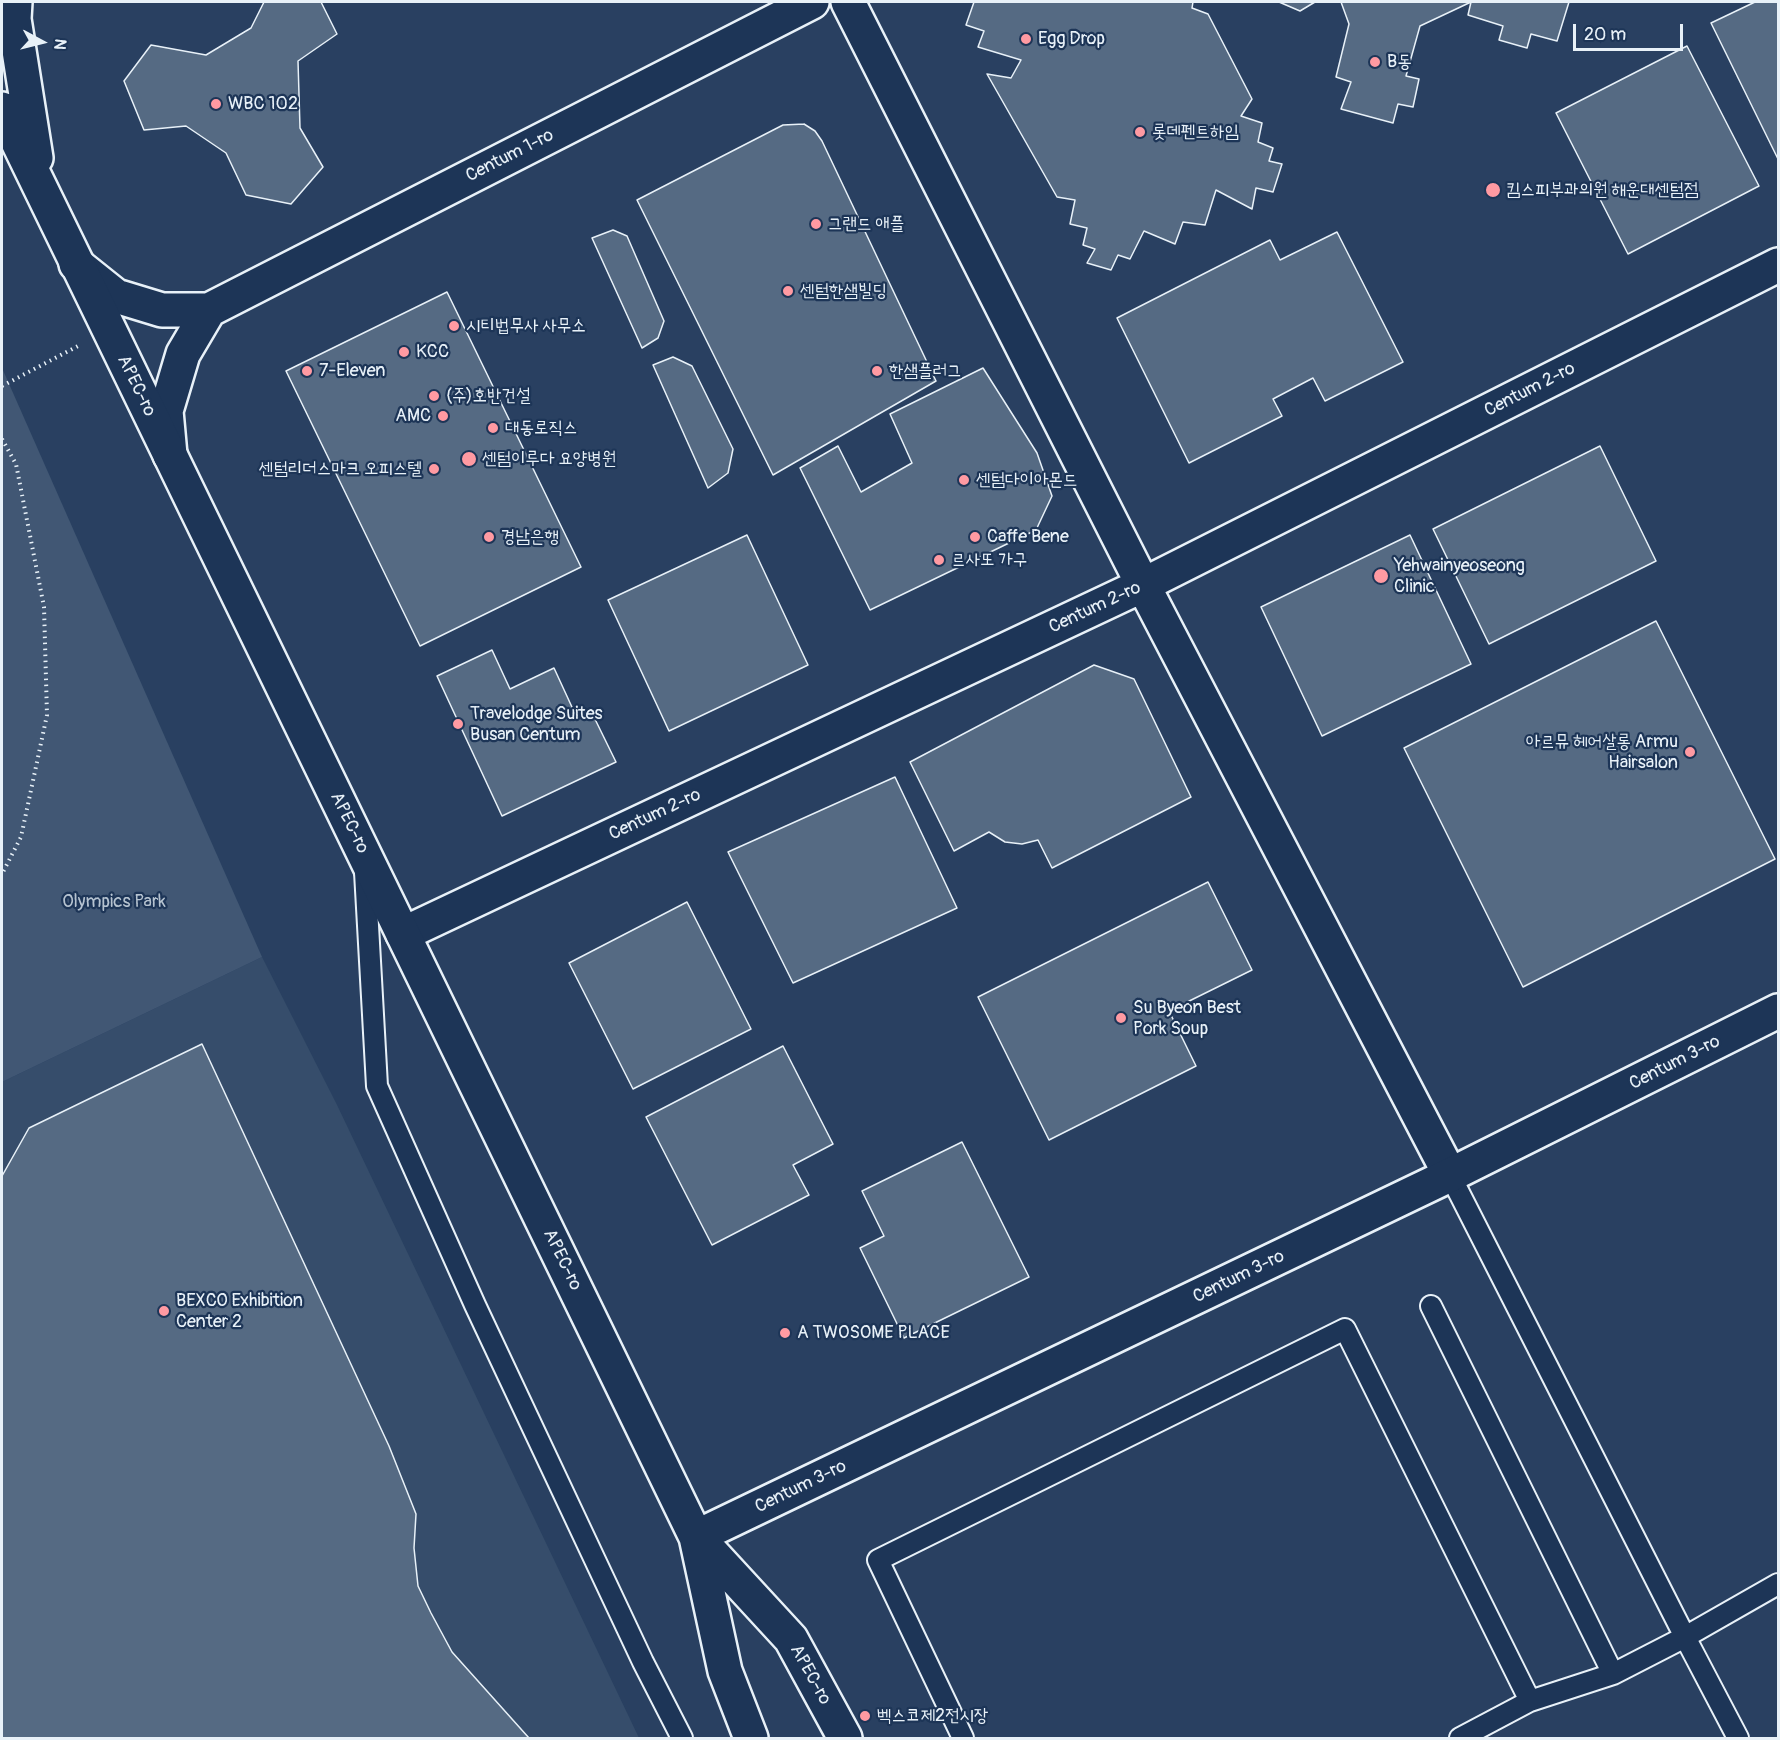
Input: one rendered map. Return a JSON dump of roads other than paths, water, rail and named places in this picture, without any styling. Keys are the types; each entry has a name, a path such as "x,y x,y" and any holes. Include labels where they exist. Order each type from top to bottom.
{"street":[{"path":"15,2 14,19 40,189"},
{"name":"Centum 1-ro","path":"209,310 812,2"},
{"path":"848,2 1143,585 1450,1175"},
{"name":"APEC-ro","path":"2,109 696,1537 725,1671 751,1738"},
{"path":"76,264 116,296 162,310 209,310"},
{"name":"Centum 2-ro","path":"403,934 1143,585 1779,265"},
{"path":"170,455 166,411 183,354 209,310"},
{"name":"Centum 3-ro","path":"696,1537 1450,1175 1779,1011"},
{"name":"APEC-ro","path":"696,1537 791,1639 845,1738"}],"lane":[{"path":"364,855 377,1086 475,1305 643,1662 682,1738"},
{"path":"1450,1175 1738,1738"},
{"path":"1431,1306 1613,1674"},
{"path":"963,1738 878,1560 1345,1329 1530,1701"},
{"path":"1460,1738 1530,1701 1613,1674 1779,1584"}],"place":[{"name":"Egg Drop","path":"1026,39"},
{"name":"B동","path":"1375,62"},
{"name":"WBC 102","path":"216,104"},
{"name":"롯데펜트하임","path":"1140,132"},
{"name":"킴스피부과의원 해운대센텀점","path":"1493,190"},
{"name":"그랜드 애플","path":"816,224"},
{"name":"센텀한샘빌딩","path":"788,291"},
{"name":"시티법무사 사무소","path":"454,326"},
{"name":"KCC","path":"404,352"},
{"name":"7-Eleven","path":"307,371"},
{"name":"한샘플러그","path":"877,371"},
{"name":"(주)호반건설","path":"434,396"},
{"name":"AMC","path":"443,416"},
{"name":"대동로직스","path":"493,428"},
{"name":"센텀이루다 요양병원","path":"469,459"},
{"name":"센텀리더스마크 오피스텔","path":"434,469"},
{"name":"센텀다이아몬드","path":"964,480"},
{"name":"경남은행","path":"489,537"},
{"name":"Caffe Bene","path":"975,537"},
{"name":"르사또 가구","path":"939,560"},
{"name":"Yehwainyeoseong Clinic","path":"1381,576"},
{"name":"Travelodge Suites Busan Centum","path":"458,724"},
{"name":"아르뮤 헤어살롱 Armu Hairsalon","path":"1690,752"},
{"name":"Su Byeon Best Pork Soup","path":"1121,1018"},
{"name":"BEXCO Exhibition Center 2","path":"164,1311"},
{"name":"A TWOSOME PLACE","path":"785,1333"},
{"name":"벡스코제2전시장","path":"865,1716"}],"park label":[{"name":"Olympics Park","path":"114,902"}]}
